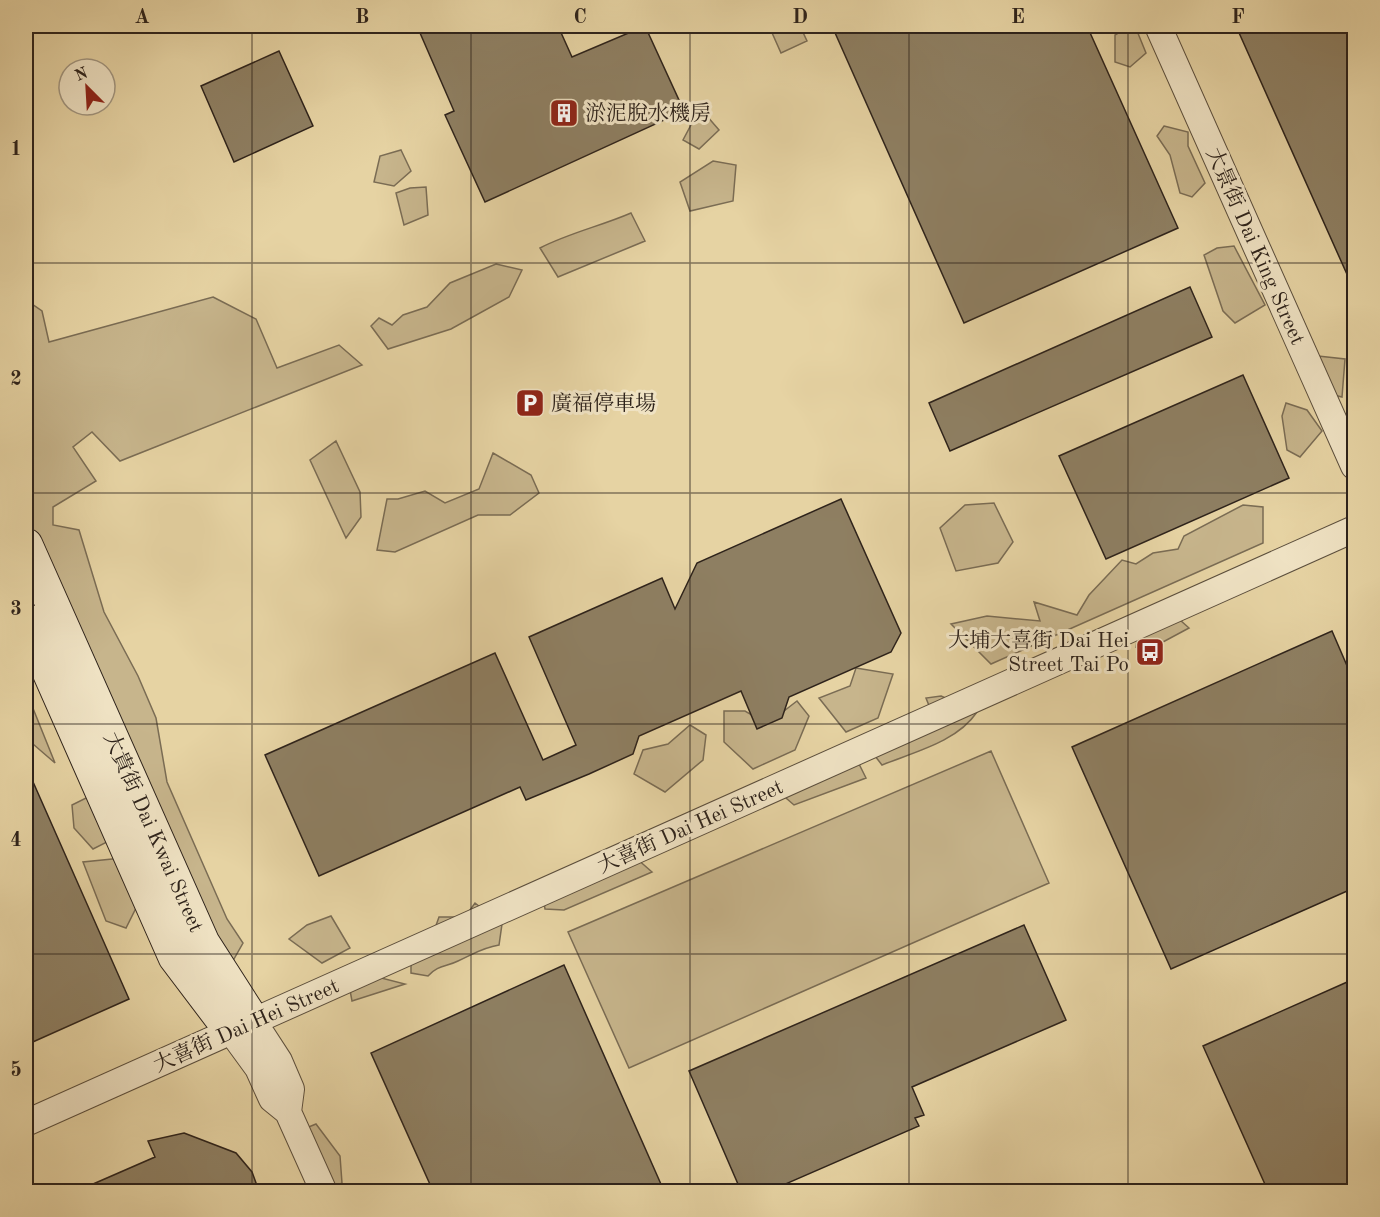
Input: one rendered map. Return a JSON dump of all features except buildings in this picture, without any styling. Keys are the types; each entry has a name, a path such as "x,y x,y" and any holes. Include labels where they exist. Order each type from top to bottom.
{"street":[{"name":"大景街 Dai King Street","path":"1158,26 1354,466"},
{"name":"大喜街 Dai Hei Street","path":"26,1123 1354,529"},
{"name":"大貴街 Dai Kwai Street","path":"26,545 242,1026"},
{"name":"大貴街 Dai Kwai Street","path":"26,620 175,957 279,1061 291,1089 288,1112 324,1191"}],"shaded area":[{"path":"769,26 800,26 807,41 781,53"},
{"path":"1130,26 1135,26 1146,53 1130,67 1115,62 1115,35"},
{"path":"700,108 719,130 699,149 683,140"},
{"path":"1164,126 1188,132 1188,146 1205,183 1192,197 1180,193 1170,155 1157,136"},
{"path":"401,150 411,171 394,186 374,182 380,156"},
{"path":"713,161 736,165 733,201 690,211 680,182"},
{"path":"426,187 428,215 404,225 396,193 410,188"},
{"path":"631,213 645,241 558,277 540,248 562,238"},
{"path":"1234,246 1265,305 1235,323 1223,311 1204,255 1217,248"},
{"path":"496,264 522,270 509,297 451,329 388,349 371,326 379,318 392,325 403,315 427,307 450,283"},
{"path":"213,297 256,319 277,368 339,345 362,365 120,461 92,432 73,447 96,481 53,507 53,525 79,530 104,612 138,676 156,718 167,782 227,919 243,943 226,973 26,619 26,300 42,311 49,342"},
{"path":"1318,356 1345,359 1342,397 1330,394"},
{"path":"1286,403 1307,410 1322,431 1300,457 1287,450 1282,416"},
{"path":"336,441 360,492 361,517 346,538 310,460"},
{"path":"493,453 531,475 539,493 510,515 478,515 395,552 377,550 387,499 398,499 425,491 445,503 479,489"},
{"path":"994,503 1013,542 998,563 956,571 940,528 965,505"},
{"path":"1243,505 1263,507 1263,543 991,664 951,624 987,616 1040,621 1034,602 1077,615 1089,595 1122,560 1136,564 1153,553 1178,549 1184,536"},
{"path":"1141,615 1180,620 1189,628 1163,642 1136,647"},
{"path":"856,668 893,674 878,718 846,732 819,698 850,686"},
{"path":"26,691 55,763 26,738"},
{"path":"941,696 977,712 947,739 882,765 875,756 938,728 926,698"},
{"path":"797,701 809,716 795,750 753,769 724,742 724,711 745,711 767,724"},
{"path":"690,725 706,735 703,760 665,792 634,774 643,750 668,744"},
{"path":"991,751 1049,883 629,1068 568,932"},
{"path":"858,762 866,778 794,805 771,785"},
{"path":"90,796 109,841 93,849 74,828 72,805"},
{"path":"122,858 140,900 126,928 106,921 83,862"},
{"path":"636,858 652,872 564,910 545,909 540,880"},
{"path":"475,903 502,924 499,945 439,968 428,976 411,973 411,944 433,934 439,917 465,917"},
{"path":"331,916 350,948 322,963 289,939 307,925"},
{"path":"346,969 405,984 352,1001"},
{"path":"316,1124 340,1156 342,1183 329,1191 294,1133"}],"place":[{"name":"淤泥脫水機房","path":"564,113"},
{"name":"廣福停車場","path":"530,403"},
{"name":"大埔大喜街 Dai Hei Street Tai Po","path":"1150,652"}]}
